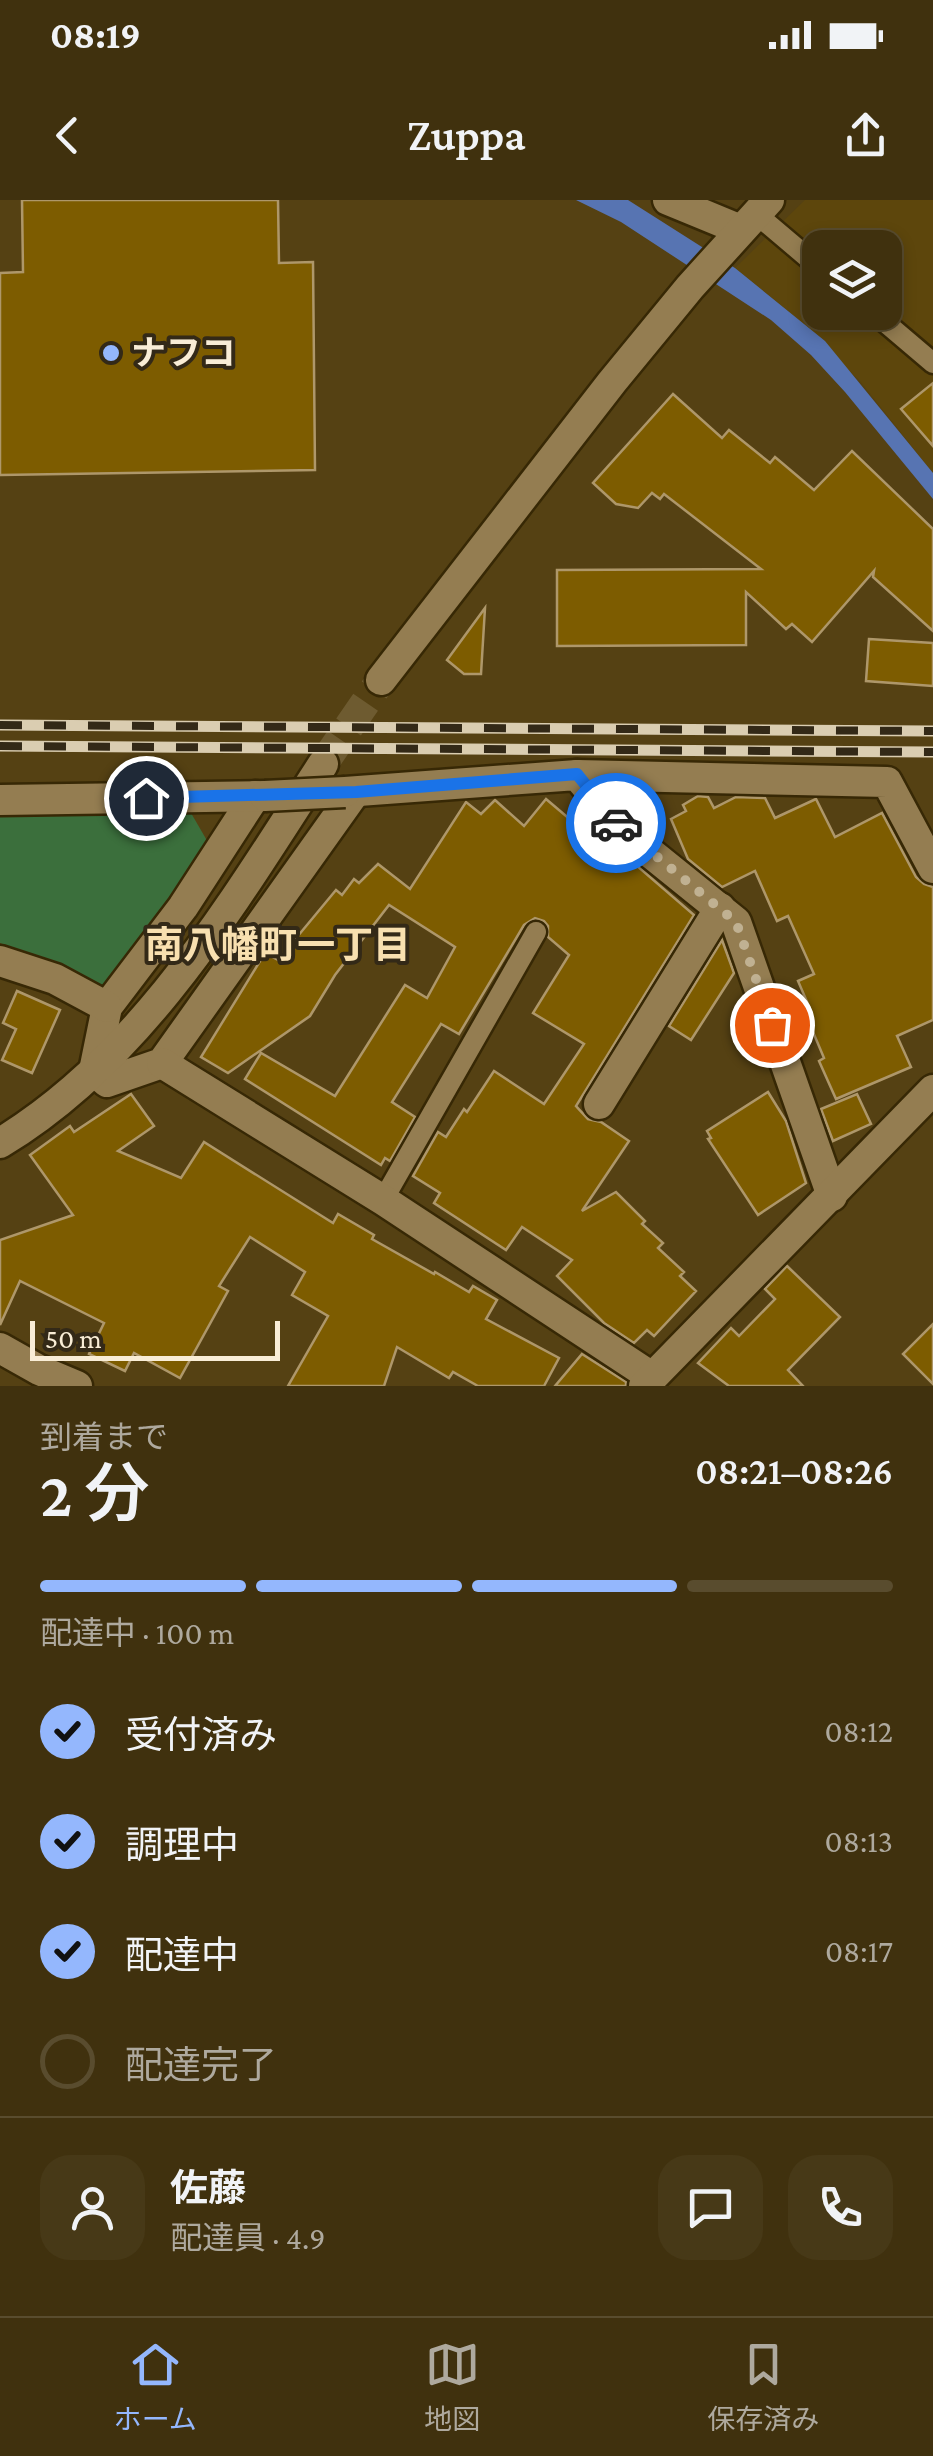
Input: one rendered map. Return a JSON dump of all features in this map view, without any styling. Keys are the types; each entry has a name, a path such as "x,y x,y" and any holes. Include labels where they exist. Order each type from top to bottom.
{"street":[{"path":"668,200 755,214"},
{"path":"381,680 545,466 690,287 755,214"},
{"path":"0,1144 94,1071 177,977 323,764"},
{"path":"577,774 622,830 736,922 832,1196"},
{"path":"0,800 350,792 577,774 887,782 933,868"},
{"path":"94,1071 108,1082 162,1063 350,792"},
{"path":"94,1071 107,1007 260,796"},
{"path":"598,1104 720,908"},
{"path":"0,961 55,978 107,1007"},
{"path":"162,1063 383,1200 648,1382 933,1090"},
{"path":"0,1348 77,1386"}],"lane":[{"path":"755,214 802,253"},
{"path":"894,330 933,363"},
{"path":"383,1200 536,932"}],"shaded area":[{"path":"805,200 933,200 933,473 859,380 807,330 902,330 902,230 802,230 802,325 735,268"}],"green space":[{"path":"191,813 209,844 103,986 0,943 0,817"}],"water":[{"path":"576,200 628,200 735,268 802,322 802,330 811,330 825,341 933,473 933,499 811,355 771,320 621,222"}],"building":[{"path":"22,200 278,200 279,263 313,262 315,470 0,475 0,273 23,272"},
{"path":"933,383 933,446 901,409"},
{"path":"673,394 722,438 729,430 770,463 775,457 814,490 852,451 933,529 933,631 873,577 874,571 812,642 792,624 786,629 746,592 746,645 557,646 557,570 761,569 664,494 660,499 652,493 638,508 616,504 593,483"},
{"path":"485,608 481,674 464,674 447,660"},
{"path":"869,639 933,643 933,686 866,681"},
{"path":"698,796 708,797 714,808 736,797 765,798 775,818 816,799 835,837 882,813 916,877 933,887 933,1020 897,1036 911,1067 836,1099 819,1061 824,1058 805,1013 811,1011 798,981 814,974 788,916 777,921 755,871 722,887 688,859 671,819 686,811 683,805"},
{"path":"546,799 579,827 585,821 694,915 576,1106 588,1119 601,1122 629,1141 582,1211 616,1192 663,1243 658,1248 684,1272 680,1276 696,1291 654,1336 647,1330 634,1343 604,1323 557,1276 572,1260 522,1227 506,1250 434,1203 440,1193 413,1176 438,1132 446,1137 494,1071 544,1104 584,1044 533,1013 569,955 548,937 544,921 535,918 524,925 459,1034 441,1024 392,1102 415,1117 390,1161 385,1158 381,1165 245,1079 261,1053 335,1096 405,985 427,998 455,947 389,905 335,975 310,1016 228,1073 201,1057 265,953 278,960 336,890 342,895 354,879 359,883 378,864 410,889 466,802 481,814 495,800 524,826"},
{"path":"722,940 734,973 691,1040 669,1026"},
{"path":"17,991 60,1010 32,1073 2,1060 16,1029 3,1023"},
{"path":"768,1092 786,1121 806,1183 758,1215 708,1139 711,1138 707,1131"},
{"path":"131,1094 154,1126 118,1151 181,1178 204,1142 333,1223 338,1214 374,1235 372,1239 434,1274 469,1292 473,1286 497,1300 486,1319 559,1358 544,1386 478,1386 453,1372 449,1378 397,1347 384,1386 288,1386 328,1316 292,1295 305,1272 250,1237 219,1286 228,1291 180,1378 134,1353 125,1371 89,1354 104,1323 20,1281 0,1325 0,1240 73,1215 30,1155 70,1126 74,1132"},
{"path":"857,1094 871,1124 833,1141 821,1109"},
{"path":"787,1266 840,1317 788,1370 803,1386 729,1386 698,1363 731,1328 739,1336 775,1299 765,1289"},
{"path":"933,1324 933,1384 903,1354"},
{"path":"582,1354 626,1382 626,1386 555,1386"}],"tunnel":[{"path":"323,764 381,680"}],"railway":[{"path":"0,725 933,731"},
{"path":"0,746 933,752"}],"way so far":[{"path":"616,823 736,922 772,1025"}],"place":[{"name":"ナフコ","path":"111,353"}],"district":[{"name":"南八幡町一丁目","path":"278,945"}],"route":[{"path":"146,798 356,792 577,774 616,823"}]}
